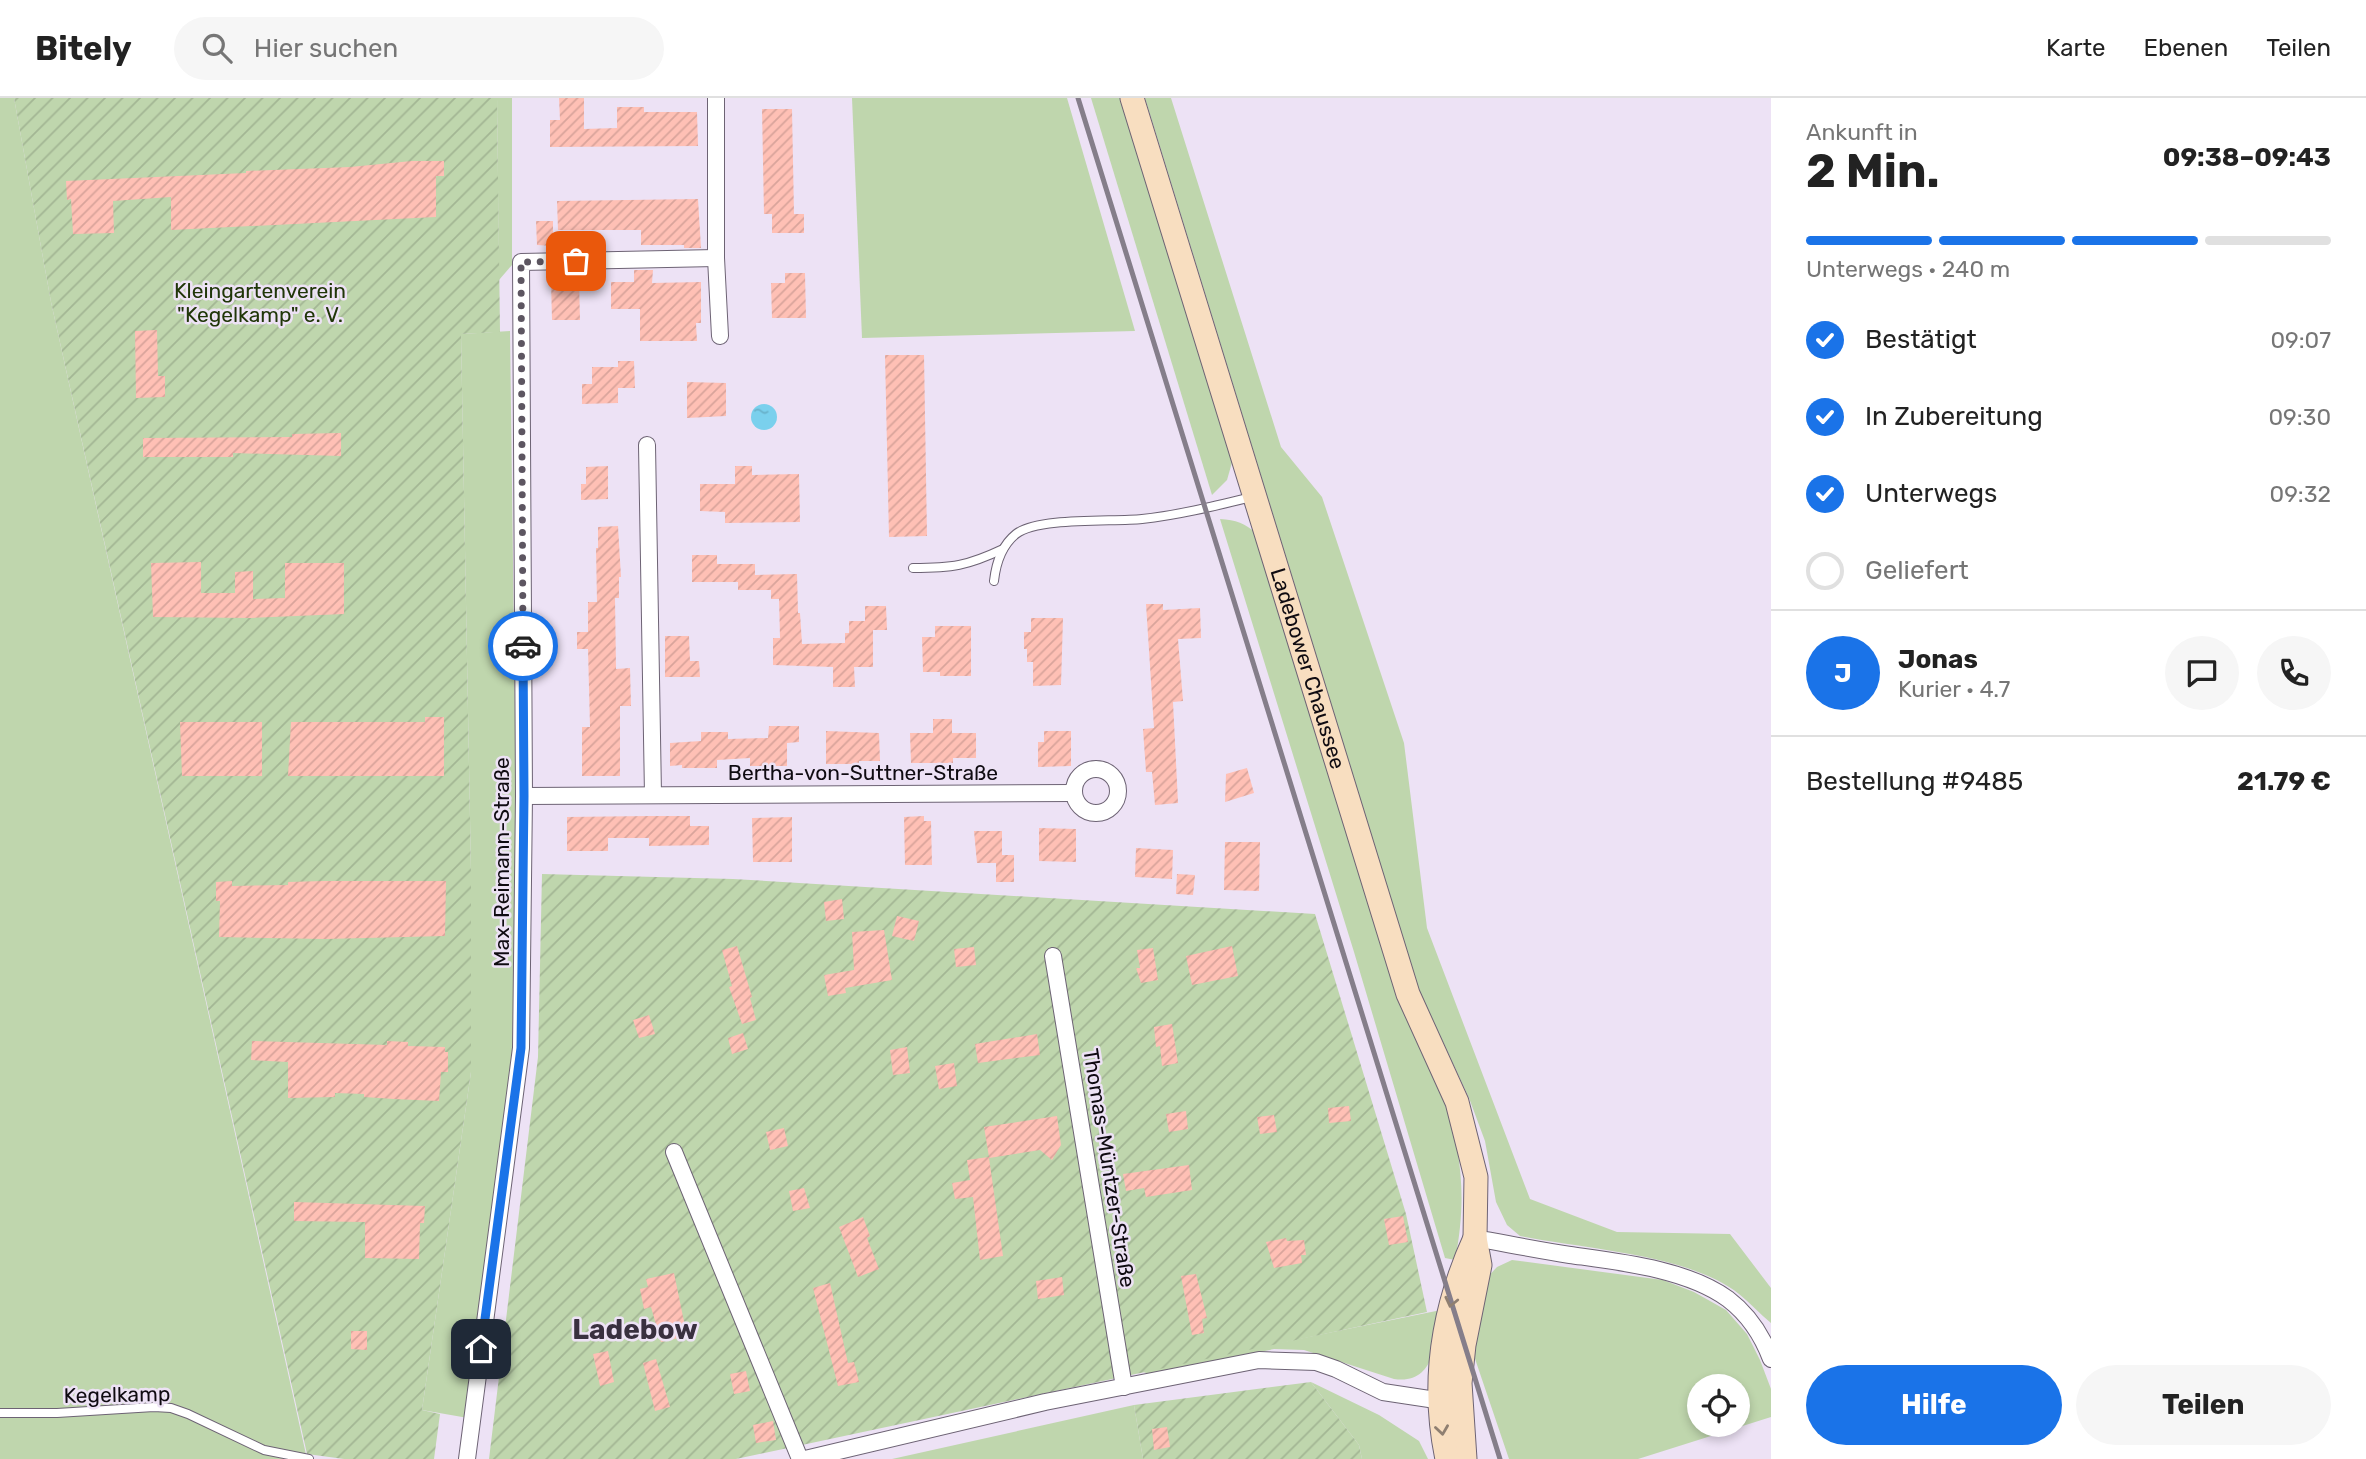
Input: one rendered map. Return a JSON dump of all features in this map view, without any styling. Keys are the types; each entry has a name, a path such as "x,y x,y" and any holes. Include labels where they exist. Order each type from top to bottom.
{"street":[{"path":"716,98 716,258 720,336"},
{"name":"Ladebower Chaussee","path":"1132,98 1408,994 1457,1102 1476,1177 1478,1205 1475,1238 1462,1264 1444,1342 1450,1401"},
{"name":"Max-Reimann-Straße","path":"467,1459 521,1048 524,796 521,262 716,258"},
{"path":"647,445 653,795"},
{"name":"Bertha-von-Suttner-Straße","path":"524,796 1074,793"},
{"name":"Thomas-Müntzer-Straße","path":"1053,956 1124,1387"},
{"path":"674,1152 802,1459 1045,1402 1259,1360 1316,1362 1383,1392 1450,1401"},
{"path":"1475,1238 1619,1262 1664,1272 1700,1284 1727,1298 1746,1314 1770,1353"},
{"path":"1447,1459 1450,1401"},
{"path":"1450,1401 1465,1459"}],"lane":[{"path":"994,581 996,564 1003,549 1016,534 1033,525 1142,519 1204,509 1256,496"},
{"path":"913,568 951,568 974,563 1003,549"},
{"name":"Kegelkamp","path":"0,1413 171,1408 188,1413 264,1450 309,1459"}],"green space":[{"path":"0,98 14,98 51,302 307,1459 0,1459"},
{"name":"Kleingartenverein \"Kegelkamp\" e. V.","path":"14,98 497,98 500,332 461,334 471,872 471,1072 422,1410 440,1414 434,1459 344,1459 307,1454 51,302"},
{"path":"497,98 512,98 512,265 499,280"},
{"path":"852,98 1067,98 1135,331 862,338"},
{"path":"1091,98 1121,98 1233,459 1227,480 1212,495"},
{"path":"1145,98 1171,98 1281,447 1322,497 1404,743 1427,928 1530,1199 1617,1232 1730,1234 1771,1288 1771,1323 1739,1294 1692,1270 1634,1255 1520,1236 1507,1225 1496,1202 1485,1141 1469,1098 1419,990"},
{"path":"510,331 516,796 512,1075 468,1418 422,1410 471,1072 471,872 461,334"},
{"path":"1220,519 1240,523 1257,534 1447,1106 1457,1145 1462,1201 1455,1260 1445,1258"},
{"path":"542,874 733,879 1315,914 1406,1214 1427,1312 736,1459 489,1459 538,1057"},
{"path":"1512,1260 1663,1280 1694,1292 1726,1310 1747,1334 1771,1389 1771,1417 1750,1424 1750,1374 1687,1374 1687,1437 1708,1437 1638,1459 1509,1459 1471,1347 1482,1283 1497,1267"},
{"path":"1441,1310 1431,1358 1426,1368 1408,1379 1394,1379 1304,1350 1274,1349 1151,1375 1141,1371"},
{"path":"1311,1382 1379,1415 1419,1441 1428,1459 1362,1459 1359,1445"},
{"path":"1311,1382 1359,1445 1362,1459 1143,1459 1134,1405"},
{"path":"1134,1405 1143,1459 892,1459"}],"water":[{"path":"764,404 773,408 777,417 773,426 764,430 755,426 751,417 755,408"}],"building":[{"path":"559,98 584,98 584,129 617,128 617,107 644,107 644,112 697,112 698,146 550,147 550,120 560,120"},
{"path":"762,109 792,109 794,214 804,214 804,233 772,233 772,214 764,214"},
{"path":"444,161 444,176 436,176 436,217 171,230 171,197 113,201 114,233 73,234 71,199 67,200 66,181 350,167"},
{"path":"698,199 701,248 684,248 684,245 641,245 641,230 558,230 557,201"},
{"path":"536,221 553,221 553,246 537,245"},
{"path":"634,270 653,270 652,283 701,282 701,323 696,323 697,341 640,341 640,309 611,309 611,282 634,282"},
{"path":"785,273 805,273 806,318 772,318 771,283 785,283"},
{"path":"551,281 579,281 580,320 552,320"},
{"path":"157,330 158,376 165,376 165,397 136,398 135,331"},
{"path":"885,355 924,355 927,536 889,537"},
{"path":"618,361 634,361 635,388 618,388 618,403 582,404 582,384 592,384 592,367 618,367"},
{"path":"687,382 726,383 726,416 687,418"},
{"path":"341,433 341,456 233,453 233,457 143,457 143,438 292,437 292,434"},
{"path":"608,466 608,499 581,500 581,484 586,484 586,467"},
{"path":"735,466 752,466 752,475 799,474 800,522 725,523 725,512 700,511 700,484 735,484"},
{"path":"618,526 621,577 619,598 615,598 616,669 630,668 631,706 620,706 620,776 582,776 582,727 590,727 588,649 577,649 577,632 588,632 588,602 597,602 598,527"},
{"path":"692,555 717,555 717,564 755,564 755,575 797,574 802,644 845,643 845,633 849,633 849,621 865,621 865,606 886,606 887,630 873,630 873,667 854,667 855,687 833,687 833,667 773,665 773,638 780,638 779,599 771,599 771,590 738,590 738,582 692,582"},
{"path":"201,562 201,593 235,593 235,572 253,571 253,599 285,598 285,563 344,563 344,614 251,618 153,617 151,563"},
{"path":"1146,604 1163,604 1163,610 1200,608 1201,638 1178,639 1183,701 1173,702 1178,803 1155,805 1152,772 1146,772 1143,729 1154,728"},
{"path":"1031,618 1063,618 1061,685 1033,686 1033,662 1027,662 1027,649 1024,649 1024,632 1031,632"},
{"path":"935,626 971,626 971,676 940,676 940,672 923,672 922,637 935,637"},
{"path":"665,636 689,636 690,661 699,661 700,677 665,677"},
{"path":"425,717 444,717 444,776 288,776 291,722 425,722"},
{"path":"933,719 952,719 952,733 976,733 976,758 953,758 953,763 911,763 910,733 933,733"},
{"path":"180,722 262,722 262,776 182,776"},
{"path":"769,726 799,726 799,742 787,743 787,766 750,766 750,758 717,760 717,768 670,766 670,743 701,741 701,732 728,732 728,739 768,738"},
{"path":"826,731 879,733 880,761 826,764"},
{"path":"1044,731 1071,731 1071,766 1038,767 1038,742 1044,742"},
{"path":"1247,768 1254,793 1225,802 1226,774"},
{"path":"690,816 690,826 709,826 709,845 649,846 649,838 608,838 608,851 567,851 567,817"},
{"path":"924,816 924,821 931,821 932,865 905,865 904,817"},
{"path":"792,817 792,862 753,862 752,818"},
{"path":"1039,828 1076,829 1076,862 1039,861"},
{"path":"974,831 1002,831 1002,855 1014,855 1014,882 996,882 996,863 977,863"},
{"path":"1225,842 1260,842 1259,891 1224,890"},
{"path":"1136,848 1173,850 1172,879 1135,877"},
{"path":"1177,874 1195,875 1193,895 1176,894"},
{"path":"232,881 232,886 324,881 446,881 445,936 325,939 219,937 220,901 216,901 216,882"},
{"path":"842,899 844,919 826,921 824,902"},
{"path":"897,916 919,921 914,941 892,936"},
{"path":"884,930 892,980 845,988 846,993 828,996 824,975 854,970 852,932"},
{"path":"737,946 756,1020 742,1024 729,987 732,986 722,950"},
{"path":"1232,946 1238,976 1192,985 1186,956"},
{"path":"974,947 976,965 956,967 954,949"},
{"path":"1153,948 1158,980 1141,983 1136,968 1140,968 1137,950"},
{"path":"649,1015 655,1034 639,1038 633,1020"},
{"path":"1172,1024 1178,1063 1162,1066 1154,1027"},
{"path":"743,1033 748,1049 732,1054 728,1038"},
{"path":"1037,1034 1040,1055 978,1063 975,1044"},
{"path":"252,1041 387,1045 387,1041 408,1042 408,1046 445,1047 445,1052 448,1052 448,1072 441,1072 439,1101 335,1093 335,1097 288,1098 288,1062 251,1060"},
{"path":"907,1047 910,1073 893,1075 890,1050"},
{"path":"954,1063 957,1086 939,1089 935,1066"},
{"path":"1349,1106 1351,1121 1329,1123 1328,1108"},
{"path":"1186,1111 1188,1129 1169,1132 1166,1114"},
{"path":"1274,1115 1277,1132 1260,1134 1257,1117"},
{"path":"1057,1116 1061,1145 1052,1160 1040,1150 989,1158 1003,1256 980,1260 973,1197 955,1199 952,1183 970,1180 967,1160 989,1157 984,1127"},
{"path":"784,1128 788,1146 770,1150 766,1132"},
{"path":"1189,1165 1192,1190 1146,1197 1144,1188 1126,1191 1123,1174"},
{"path":"804,1188 810,1208 793,1211 789,1191"},
{"path":"294,1202 425,1206 424,1223 420,1223 419,1259 365,1258 365,1222 294,1221"},
{"path":"1403,1216 1408,1242 1389,1245 1384,1219"},
{"path":"863,1217 870,1236 867,1238 879,1269 858,1277 839,1227"},
{"path":"1286,1238 1287,1241 1304,1240 1306,1255 1301,1255 1302,1263 1274,1268 1266,1242"},
{"path":"674,1273 687,1336 661,1342 651,1307 644,1309 640,1289 648,1287 646,1279"},
{"path":"1196,1274 1207,1318 1202,1319 1204,1333 1192,1335 1181,1276"},
{"path":"1062,1277 1064,1295 1038,1299 1036,1281"},
{"path":"830,1283 848,1363 854,1362 859,1382 838,1386 813,1288"},
{"path":"351,1331 367,1331 367,1350 351,1349"},
{"path":"608,1351 614,1382 600,1386 593,1354"},
{"path":"656,1359 670,1407 655,1411 643,1363"},
{"path":"746,1371 750,1391 734,1394 730,1374"},
{"path":"773,1421 776,1440 756,1443 753,1425"},
{"path":"1167,1427 1170,1447 1154,1450 1152,1429"}],"railway":[{"path":"1078,98 1500,1459"}],"way so far":[{"path":"523,646 521,262 576,261"}],"district":[{"name":"Ladebow","path":"635,1329"}],"route":[{"path":"481,1349 521,1048 523,646"}]}
